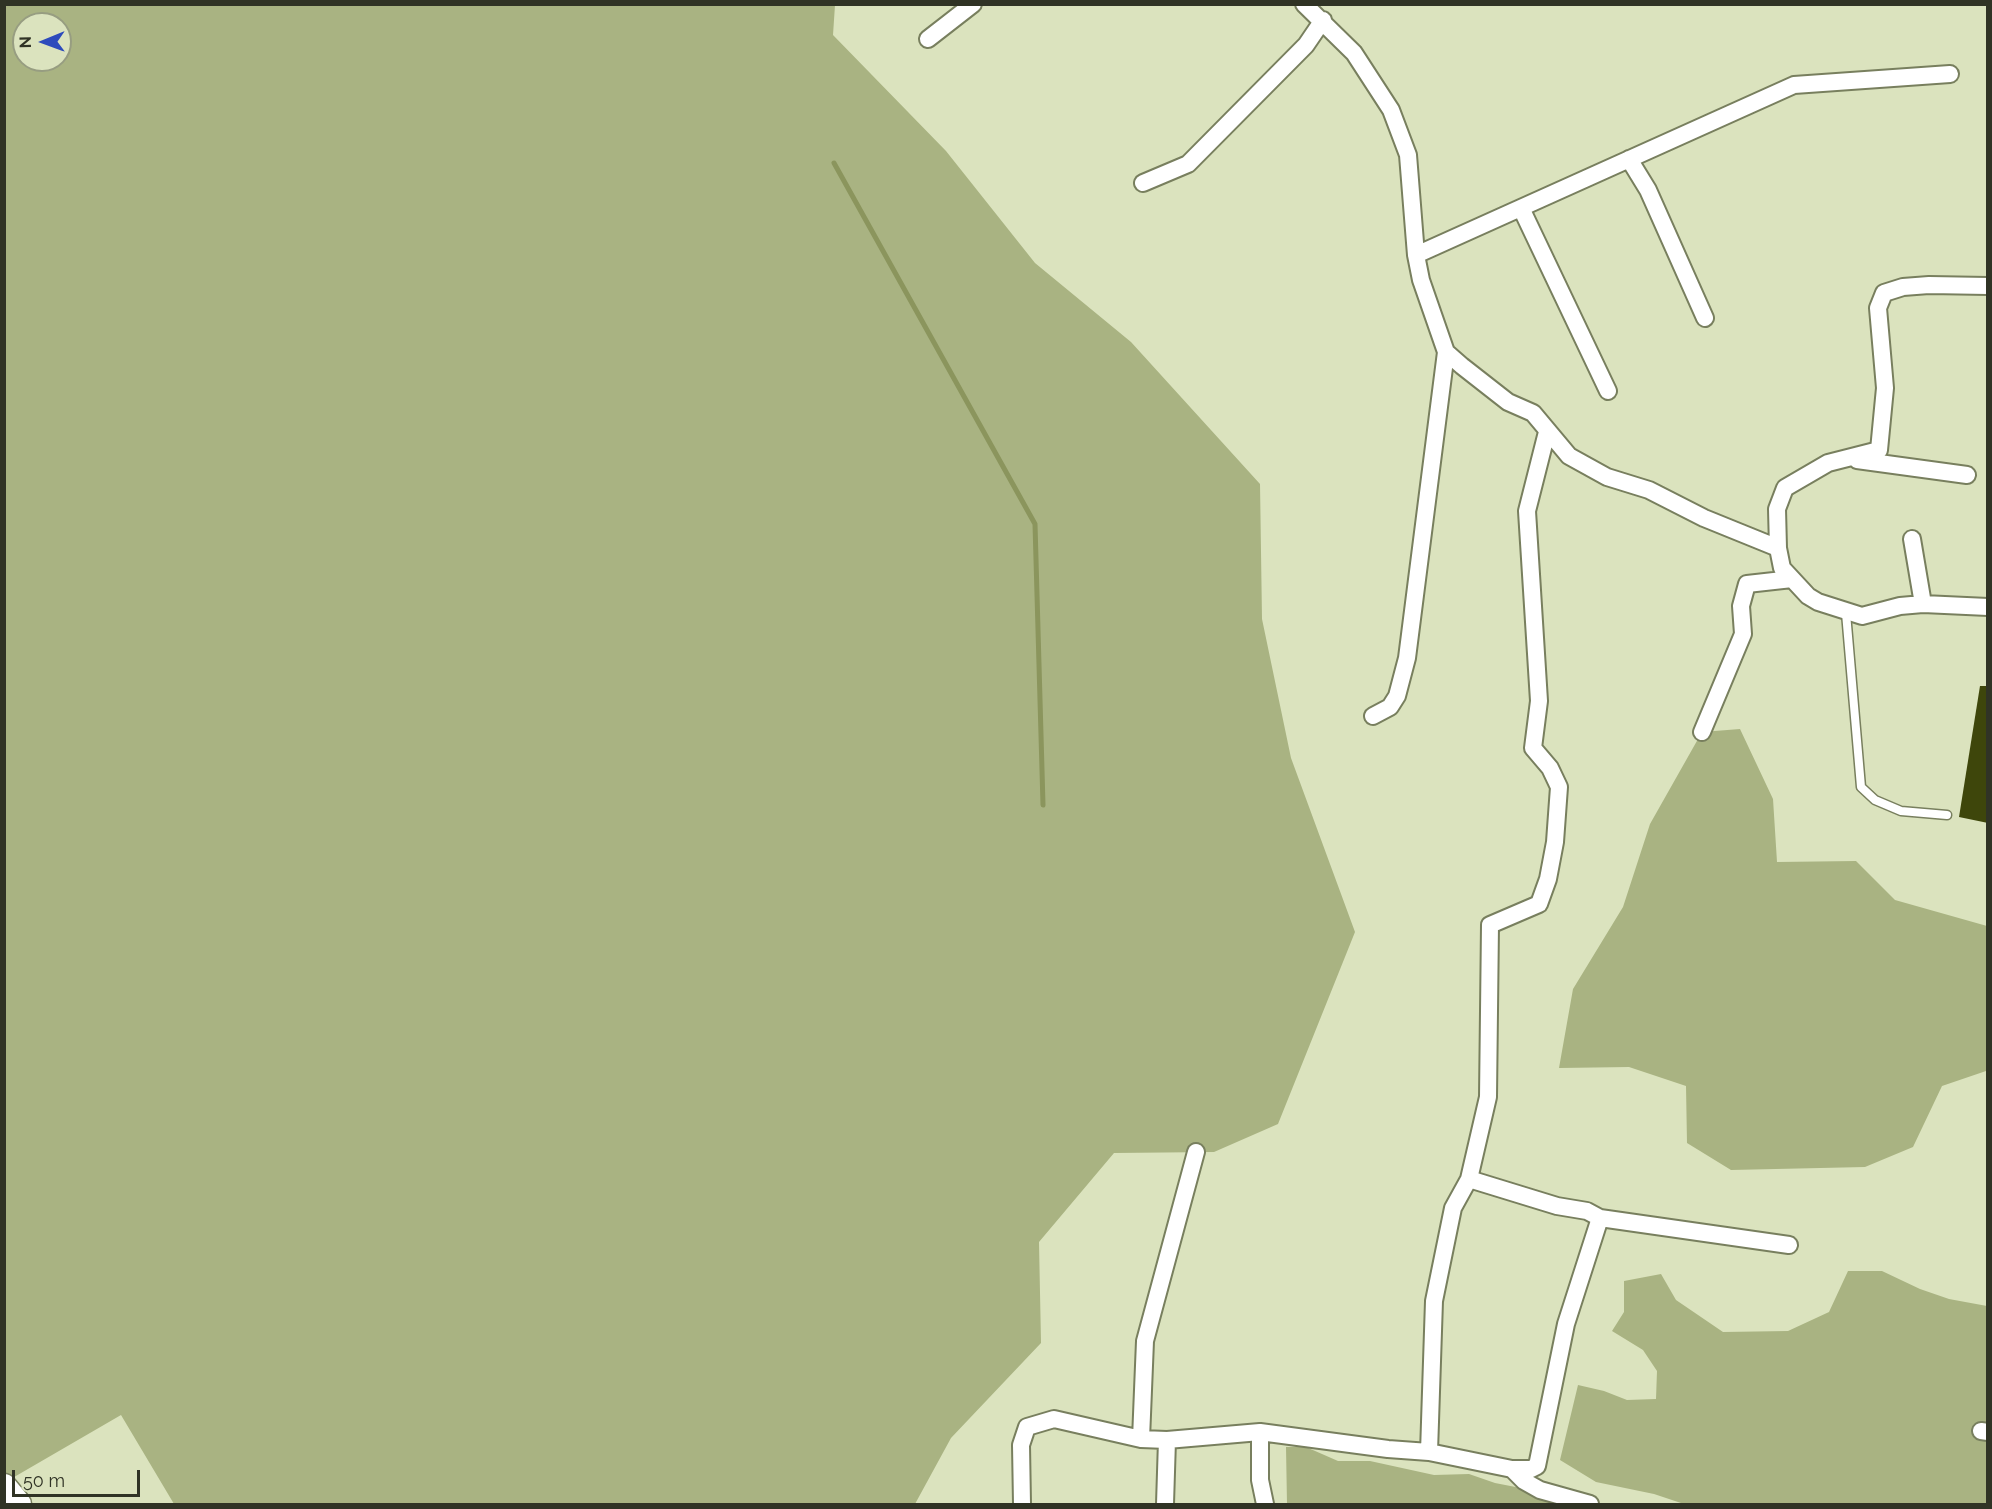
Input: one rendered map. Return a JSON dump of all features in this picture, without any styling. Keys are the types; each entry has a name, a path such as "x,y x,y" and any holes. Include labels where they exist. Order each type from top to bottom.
{"main road":[{"path":"4,1486 19,1504"}],"street":[{"path":"928,39 973,4"},
{"path":"1304,4 1323,20 1354,53 1390,110 1408,155 1416,255 1429,307 1446,352 1407,658 1397,696 1390,707 1374,716"},
{"path":"1143,183 1188,164 1306,45 1323,20"},
{"path":"1416,255 1794,86 1950,74"},
{"path":"1629,159 1648,190 1705,318"},
{"path":"1521,208 1608,391"},
{"path":"1988,286 1903,287 1884,293 1878,308 1885,388 1879,450 1865,456 1828,463 1785,488 1777,509 1778,548 1782,568 1808,596 1846,613 1862,616 1900,606 1923,604 1988,607"},
{"path":"1446,352 1500,396 1533,413 1569,456 1606,477 1649,490 1704,518 1778,548"},
{"path":"1430,1452 1434,1301 1453,1208 1469,1179 1488,1097 1490,925 1539,904 1548,879 1555,842 1560,787 1550,768 1533,748 1539,701 1527,512 1547,432"},
{"path":"1845,458 1967,475"},
{"path":"1912,539 1923,604"},
{"path":"1702,732 1743,634 1741,606 1748,584 1792,579"},
{"path":"1141,1439 1145,1341 1196,1152"},
{"path":"1469,1179 1557,1206 1587,1210 1600,1218 1789,1245"},
{"path":"1022,1504 1021,1445 1027,1427 1054,1419 1141,1439 1167,1440 1260,1431 1388,1449 1430,1452 1512,1469 1531,1469 1537,1466 1540,1460 1566,1324 1600,1218"},
{"path":"1260,1431 1260,1480 1265,1504"},
{"path":"1165,1504 1167,1440"},
{"path":"1512,1469 1524,1481 1540,1490 1590,1504"}],"lane":[{"path":"1846,613 1861,787 1875,800 1901,811 1947,815"}],"green space":[{"path":"5,5 835,5 833,35 946,151 1035,263 1131,342 1260,484 1262,619 1291,758 1355,932 1278,1124 1214,1152 1114,1153 1039,1242 1041,1343 951,1438 915,1504 174,1504 121,1415 9,1480 5,1473"},
{"path":"1740,729 1773,799 1777,862 1856,861 1895,900 1987,926 1986,1071 1942,1086 1913,1147 1865,1167 1731,1170 1687,1143 1686,1086 1629,1067 1559,1068 1573,989 1623,907 1650,824 1702,732"},
{"path":"1848,1271 1882,1271 1920,1289 1949,1299 1987,1306 1987,1504 1684,1504 1654,1494 1596,1482 1560,1460 1578,1385 1604,1391 1627,1400 1656,1399 1657,1371 1643,1350 1612,1331 1624,1312 1624,1281 1661,1274 1676,1300 1723,1332 1788,1331 1829,1312"},
{"path":"1286,1447 1306,1447 1338,1461 1370,1461 1434,1475 1469,1474 1495,1483 1536,1491 1572,1504 1287,1504"}],"building":[{"path":"1980,686 1988,686 1988,823 1959,817"}],"waterway":[{"path":"834,163 1035,524 1043,805"}]}
